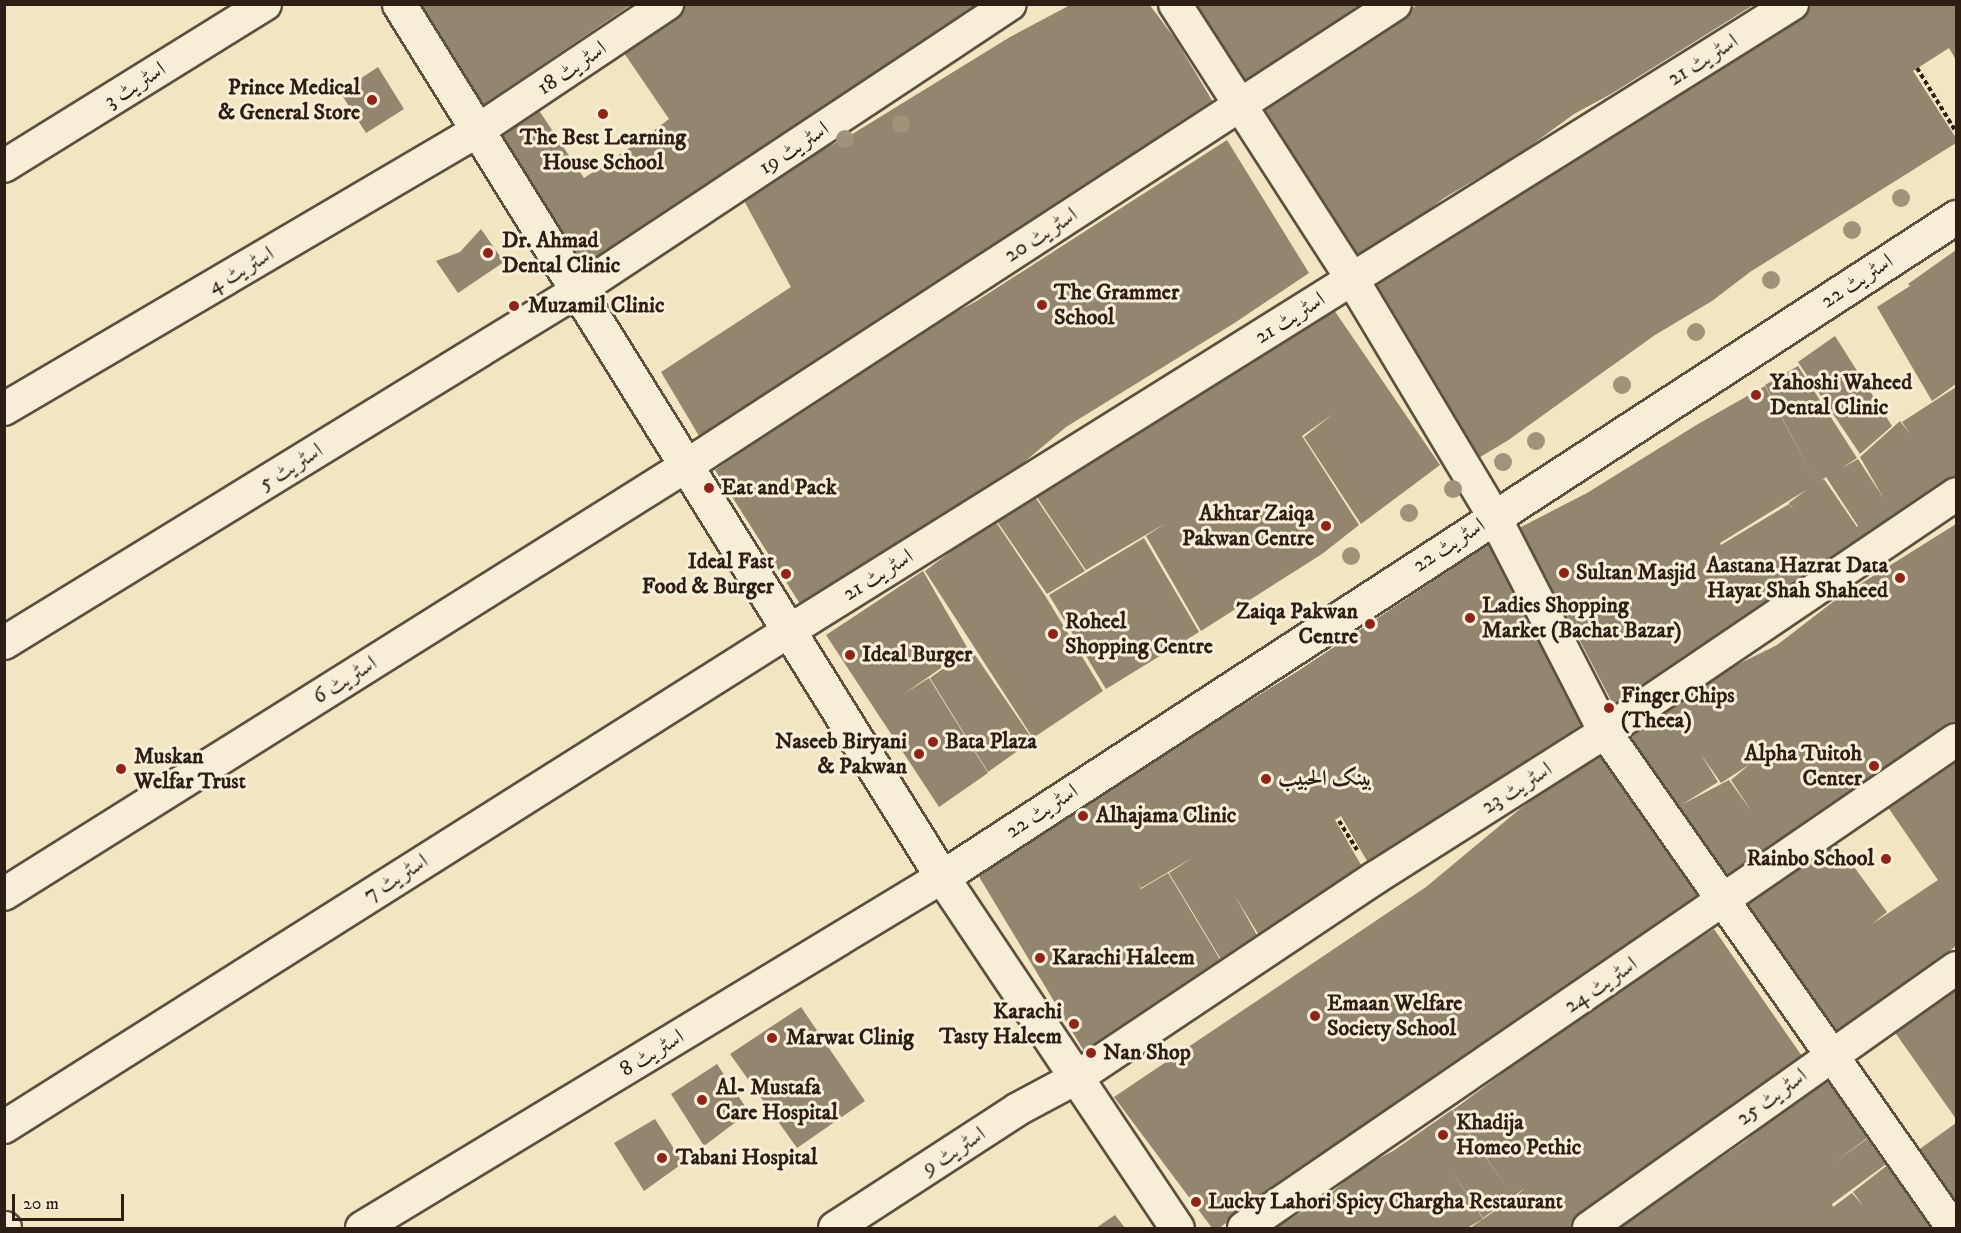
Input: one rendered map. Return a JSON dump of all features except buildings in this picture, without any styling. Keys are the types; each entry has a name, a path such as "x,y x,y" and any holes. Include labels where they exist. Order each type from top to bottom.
{"street":[{"name":"اسٹریٹ 3","path":"4,166 265,4"},
{"path":"399,4 942,877 1177,1228"},
{"name":"اسٹریٹ 18","path":"477,131 667,4"},
{"name":"اسٹریٹ 19","path":"577,291 1010,4"},
{"path":"1175,4 1352,279 1494,516 1605,732 1722,902 1953,1228"},
{"name":"اسٹریٹ 20","path":"686,466 1395,4"},
{"name":"اسٹریٹ 21","path":"789,631 1792,4"},
{"name":"اسٹریٹ 4","path":"4,409 477,131"},
{"name":"اسٹریٹ 22","path":"942,877 1956,217"},
{"name":"اسٹریٹ 5","path":"4,643 577,291"},
{"name":"اسٹریٹ 6","path":"4,894 686,466"},
{"name":"اسٹریٹ 23","path":"1076,1078 1375,878 1605,732 1956,494"},
{"name":"اسٹریٹ 7","path":"4,1128 789,631"},
{"name":"اسٹریٹ 24","path":"1244,1228 1956,740"},
{"name":"اسٹریٹ 8","path":"362,1228 942,877"},
{"name":"اسٹریٹ 25","path":"1589,1228 1956,968"},
{"name":"اسٹریٹ 9","path":"836,1228 1018,1109 1076,1078"}],"path":[{"path":"1917,68 1956,132"}],"place":[{"name":"Prince Medical & General Store","path":"372,100"},
{"name":"The Best Learning House School","path":"603,114"},
{"name":"Dr. Ahmad Dental Clinic","path":"488,253"},
{"name":"The Grammer School","path":"1042,305"},
{"name":"Muzamil Clinic","path":"514,306"},
{"name":"Yahoshi Waheed Dental Clinic","path":"1756,395"},
{"name":"Eat and Pack","path":"709,488"},
{"name":"Akhtar Zaiqa Pakwan Centre","path":"1326,526"},
{"name":"Sultan Masjid","path":"1564,573"},
{"name":"Ideal Fast Food & Burger","path":"786,574"},
{"name":"Aastana Hazrat Data Hayat Shah Shaheed","path":"1900,578"},
{"name":"Ladies Shopping Market (Bachat Bazar)","path":"1470,618"},
{"name":"Zaiqa Pakwan Centre","path":"1370,624"},
{"name":"Roheel Shopping Centre","path":"1053,634"},
{"name":"Ideal Burger","path":"850,655"},
{"name":"Finger Chips (Theea)","path":"1609,708"},
{"name":"Bata Plaza","path":"933,742"},
{"name":"Naseeb Biryani & Pakwan","path":"919,754"},
{"name":"Alpha Tuitoh Center","path":"1874,766"},
{"name":"Muskan Welfar Trust","path":"121,769"},
{"name":"بينک الحبيب","path":"1266,779"},
{"name":"Alhajama Clinic","path":"1083,816"},
{"name":"Rainbo School","path":"1886,859"},
{"name":"Karachi Haleem","path":"1040,958"},
{"name":"Emaan Welfare Society School","path":"1315,1016"},
{"name":"Karachi Tasty Haleem","path":"1074,1024"},
{"name":"Marwat Clinig","path":"772,1038"},
{"name":"Nan Shop","path":"1091,1053"},
{"name":"Al- Mustafa Care Hospital","path":"702,1100"},
{"name":"Khadija Homeo Pethic","path":"1443,1135"},
{"name":"Tabani Hospital","path":"662,1158"},
{"name":"Lucky Lahori Spicy Chargha Restaurant","path":"1196,1202"}]}
